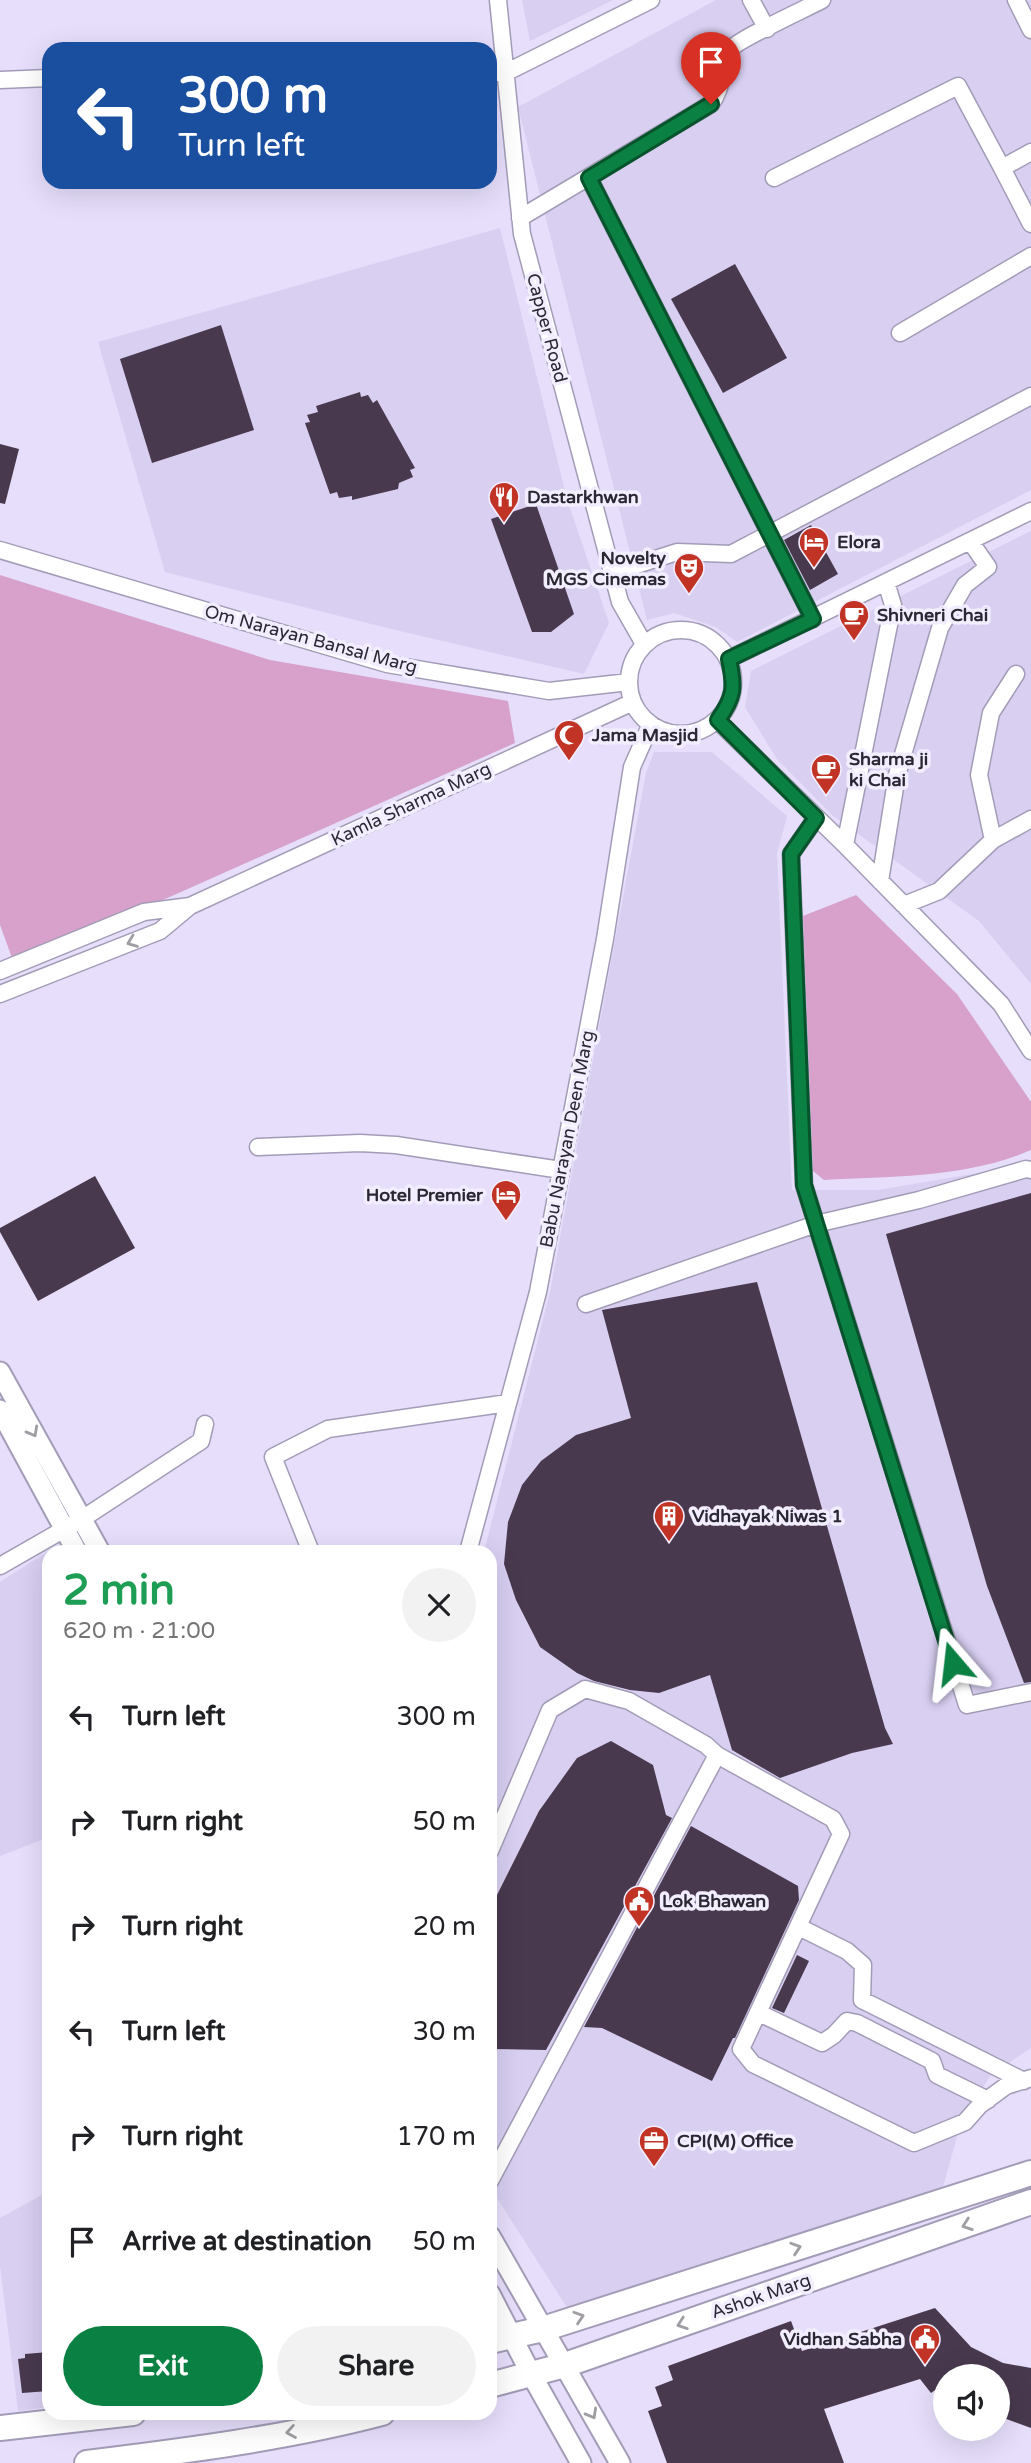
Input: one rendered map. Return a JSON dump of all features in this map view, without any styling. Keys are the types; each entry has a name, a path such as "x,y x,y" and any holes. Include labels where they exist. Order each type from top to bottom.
{"main road":[{"name":"Ashok Marg","path":"501,2338 543,2329 1031,2173"},
{"name":"Ashok Marg","path":"497,2383 565,2365 1031,2202"},
{"path":"0,2428 71,2420"},
{"path":"87,2463 173,2452 355,2420"}],"street":[{"name":"Capper Road","path":"498,0 498,73 522,234 620,602 644,644"},
{"path":"498,73 651,0"},
{"path":"751,0 767,29"},
{"path":"520,218 711,104 718,95 723,68 733,46 822,0"},
{"path":"1016,0 1031,30"},
{"path":"0,80 42,78"},
{"path":"774,178 958,86 1031,224"},
{"path":"1002,168 1031,152"},
{"path":"589,178 813,619"},
{"path":"900,333 1031,256"},
{"path":"612,573 677,552 732,554 1031,396"},
{"path":"729,659 1031,511"},
{"path":"880,881 897,775 940,628 965,585 988,567 970,541"},
{"name":"Om Narayan Bansal Marg","path":"0,550 387,664 549,691 629,682"},
{"path":"845,845 892,604 886,582"},
{"path":"683,629 705,634 720,646 729,659 734,684 730,704 718,720 701,731 684,734 668,732 644,719 633,702 629,682 633,659 644,644 661,633 683,629"},
{"path":"993,840 979,775 991,713 1016,674"},
{"name":"Kamla Sharma Marg","path":"0,994 160,931 190,906 633,702"},
{"path":"718,720 1001,1004 1031,1051"},
{"name":"Babu Narayan Deen Marg","path":"470,1545 538,1292 605,939 632,767 651,724"},
{"path":"816,818 791,854 804,1185 967,1704 1031,1692"},
{"path":"904,905 939,891 993,840 1031,819"},
{"name":"Kamla Sharma Marg","path":"5,968 144,912 190,906"},
{"path":"5,968 19,986"},
{"path":"258,1147 359,1143 396,1145 561,1170"},
{"path":"586,1304 817,1224 930,1197 1026,1169 1031,1170"},
{"path":"0,1372 96,1545"},
{"path":"308,1545 273,1457 328,1429 508,1404"},
{"path":"0,1410 73,1545"},
{"path":"0,1566 82,1519 201,1441 205,1424"},
{"path":"497,1835 550,1710 585,1689 628,1701 706,1745 717,1755 833,1819 842,1834 741,2049 753,2064 914,2143 965,2122 1006,2086 1027,2079"},
{"path":"497,2168 717,1755"},
{"path":"799,1927 847,1951 863,1965 862,2000 1027,2079"},
{"path":"759,2013 822,2043 847,2021 857,2023 932,2061 937,2075 988,2100"},
{"path":"497,2248 620,2463"},
{"path":"501,2338 531,2374 581,2463"}],"shaded area":[{"path":"522,0 613,0 530,41"},
{"path":"716,0 1031,0 1031,490 737,642 716,627 674,613 647,620 518,107"},
{"path":"500,228 567,499 609,623 584,674 165,572 98,342"},
{"path":"1031,531 1031,984 979,921 832,815 777,759 745,707 751,671"},
{"path":"0,575 270,660 508,701 515,743 15,966 0,925"},
{"path":"654,752 712,752 787,816 777,853 792,1190 878,1190 1031,1164 1031,2048 992,2074 963,2115 943,2187 568,2309 497,2198 497,1545 486,1545 550,1292 646,773"},
{"path":"856,895 957,994 1031,1102 1031,1150 981,1166 929,1174 824,1180 813,1171 803,916"},
{"path":"42,1555 42,1840 0,1856 0,1582"},
{"path":"42,2195 42,2408 18,2411 0,2265 0,2218"}],"building":[{"path":"735,264 787,358 723,393 671,299"},
{"path":"221,325 254,430 152,463 120,359"},
{"path":"360,392 361,397 368,395 373,403 377,400 415,468 410,470 413,477 399,483 398,489 352,500 352,496 339,498 337,492 330,494 305,423 310,422 307,415 318,412 316,406"},
{"path":"0,444 19,449 5,504 0,503"},
{"path":"536,504 574,614 551,632 532,632 491,519"},
{"path":"811,525 838,574 810,590 784,540"},
{"path":"95,1176 135,1248 38,1301 0,1228"},
{"path":"1031,1193 1031,1682 1024,1683 987,1586 886,1234"},
{"name":"Vidhayak Niwas 1","path":"757,1282 885,1728 893,1744 852,1753 780,1778 732,1750 710,1675 659,1693 630,1690 594,1681 577,1673 540,1647 516,1600 504,1564 508,1522 522,1485 541,1461 576,1435 631,1418 602,1310"},
{"path":"611,1741 653,1765 666,1815 672,1818 546,2050 497,2049 497,1895 539,1811 577,1758"},
{"path":"691,1826 798,1886 799,1900 735,2038 712,2081 602,2028 584,2027"},
{"path":"797,1955 809,1961 784,2013 772,2008"},
{"path":"935,2308 971,2347 1009,2364 933,2364 931,2393 920,2379 824,2409 844,2463 667,2463 648,2411 662,2406 655,2387 673,2380 668,2366 791,2321 802,2351"},
{"path":"42,2353 42,2392 22,2393 18,2359 25,2358 25,2354"},
{"path":"1010,2364 1031,2368 1031,2428 1010,2420"}],"place":[{"name":"Dastarkhwan","path":"504,524"},
{"name":"Elora","path":"814,569"},
{"name":"Novelty MGS Cinemas","path":"689,595"},
{"name":"Shivneri Chai","path":"854,642"},
{"name":"Jama Masjid","path":"569,762"},
{"name":"Sharma ji ki Chai","path":"826,796"},
{"name":"Hotel Premier","path":"506,1222"},
{"name":"Vidhayak Niwas 1","path":"669,1543"},
{"name":"Lok Bhawan","path":"639,1928"},
{"name":"CPI(M) Office","path":"654,2168"},
{"name":"Vidhan Sabha","path":"925,2366"}],"route":[{"path":"711,104 589,178 813,619 729,659 734,684 730,704 718,720 816,818 791,854 804,1185 953,1663"}]}
